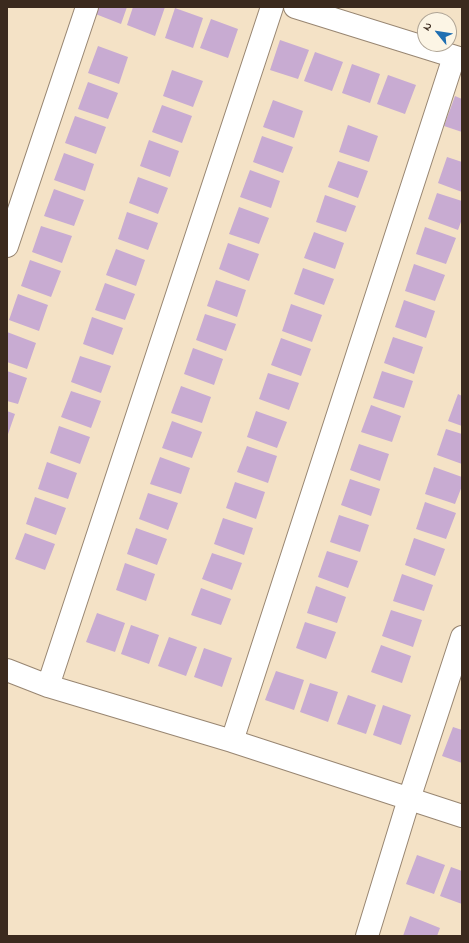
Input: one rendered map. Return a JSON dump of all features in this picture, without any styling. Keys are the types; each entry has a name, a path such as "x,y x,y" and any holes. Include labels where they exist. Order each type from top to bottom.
{"street":[{"path":"7,246 86,7"},
{"path":"48,686 272,7"},
{"path":"232,741 458,58 295,7"},
{"path":"367,936 409,799 462,637"},
{"path":"7,670 48,686 232,741 462,816"}],"building":[{"path":"95,7 127,7 121,24 93,13"},
{"path":"133,7 165,7 155,36 127,25"},
{"path":"175,8 203,18 193,48 165,38"},
{"path":"211,19 238,29 228,58 200,48"},
{"path":"280,40 309,50 298,79 270,70"},
{"path":"98,46 128,57 119,84 88,73"},
{"path":"315,52 343,62 332,91 304,81"},
{"path":"352,64 380,74 370,103 342,93"},
{"path":"172,70 203,81 193,107 163,96"},
{"path":"388,75 416,85 405,114 377,104"},
{"path":"88,82 118,93 108,119 78,109"},
{"path":"455,96 462,99 462,132 444,126"},
{"path":"273,100 303,111 294,138 263,127"},
{"path":"162,105 192,116 182,143 152,132"},
{"path":"75,116 106,127 96,154 65,143"},
{"path":"348,125 378,136 369,162 339,152"},
{"path":"262,136 293,147 283,173 253,162"},
{"path":"149,140 179,151 170,177 140,166"},
{"path":"64,153 94,164 85,191 54,180"},
{"path":"447,157 462,162 462,192 438,183"},
{"path":"338,161 368,171 358,198 328,187"},
{"path":"250,170 280,181 271,208 240,197"},
{"path":"138,177 168,188 158,214 129,203"},
{"path":"54,189 84,200 74,226 44,216"},
{"path":"437,193 462,201 462,219 458,230 428,219"},
{"path":"325,195 356,206 346,232 316,222"},
{"path":"239,207 269,218 259,244 229,234"},
{"path":"127,212 158,223 148,250 118,239"},
{"path":"41,226 72,236 62,263 32,252"},
{"path":"425,227 456,238 446,264 416,254"},
{"path":"314,232 344,243 335,269 304,258"},
{"path":"228,243 259,254 249,281 219,269"},
{"path":"116,249 145,260 136,286 106,275"},
{"path":"30,260 61,271 51,297 21,286"},
{"path":"414,264 445,275 435,301 405,291"},
{"path":"303,268 334,279 324,305 294,294"},
{"path":"216,280 246,290 237,317 207,306"},
{"path":"105,283 135,294 125,320 95,310"},
{"path":"18,294 48,305 39,331 9,320"},
{"path":"404,300 435,311 426,338 395,327"},
{"path":"291,304 322,315 312,342 282,331"},
{"path":"205,314 236,324 226,351 196,340"},
{"path":"92,317 123,328 113,355 83,344"},
{"path":"7,332 36,343 27,369 7,362"},
{"path":"393,337 423,347 414,374 384,363"},
{"path":"281,338 311,349 301,376 271,365"},
{"path":"193,348 223,359 214,385 184,374"},
{"path":"80,356 111,366 101,393 71,382"},
{"path":"7,371 27,378 18,404 7,401"},
{"path":"382,371 413,381 404,408 373,398"},
{"path":"268,373 299,383 289,410 259,399"},
{"path":"181,386 211,397 202,423 171,413"},
{"path":"71,391 101,401 91,428 61,417"},
{"path":"458,394 462,396 462,426 448,421"},
{"path":"371,405 401,416 392,442 361,432"},
{"path":"7,411 15,414 7,437"},
{"path":"256,411 287,422 277,448 247,437"},
{"path":"172,421 202,432 192,458 162,448"},
{"path":"59,426 90,437 80,464 50,453"},
{"path":"446,429 462,434 462,464 437,455"},
{"path":"359,444 389,454 380,481 350,470"},
{"path":"247,446 277,456 268,483 237,472"},
{"path":"160,457 190,468 181,494 150,484"},
{"path":"47,462 77,473 68,499 38,489"},
{"path":"434,467 462,477 462,486 455,504 425,494"},
{"path":"350,479 380,489 371,516 341,505"},
{"path":"235,482 265,492 256,519 226,508"},
{"path":"148,493 178,503 168,530 139,519"},
{"path":"35,497 66,508 56,535 26,524"},
{"path":"425,502 456,513 446,539 416,529"},
{"path":"339,515 369,525 360,552 330,542"},
{"path":"223,518 253,528 244,555 214,544"},
{"path":"136,528 167,539 157,565 127,554"},
{"path":"25,533 55,544 45,570 15,559"},
{"path":"414,538 445,549 435,576 405,565"},
{"path":"327,551 358,561 348,588 318,577"},
{"path":"212,553 242,563 232,590 202,579"},
{"path":"125,563 155,574 146,601 116,590"},
{"path":"402,574 433,585 424,611 393,601"},
{"path":"316,586 346,597 337,623 307,613"},
{"path":"201,588 231,599 221,625 191,615"},
{"path":"391,610 422,620 413,647 382,636"},
{"path":"97,613 125,623 115,652 86,642"},
{"path":"305,622 336,632 326,659 296,648"},
{"path":"131,625 159,635 149,664 121,654"},
{"path":"169,637 197,647 186,676 158,666"},
{"path":"381,645 411,656 402,683 371,672"},
{"path":"204,648 232,658 222,687 194,677"},
{"path":"276,671 304,680 294,710 265,700"},
{"path":"310,683 338,692 328,722 300,712"},
{"path":"348,695 376,705 366,734 337,724"},
{"path":"383,705 411,715 401,745 373,735"},
{"path":"453,727 462,730 462,763 442,756"},
{"path":"417,855 445,865 434,894 406,884"},
{"path":"451,867 462,871 462,904 440,896"},
{"path":"410,916 440,928 437,936 403,936"}]}
